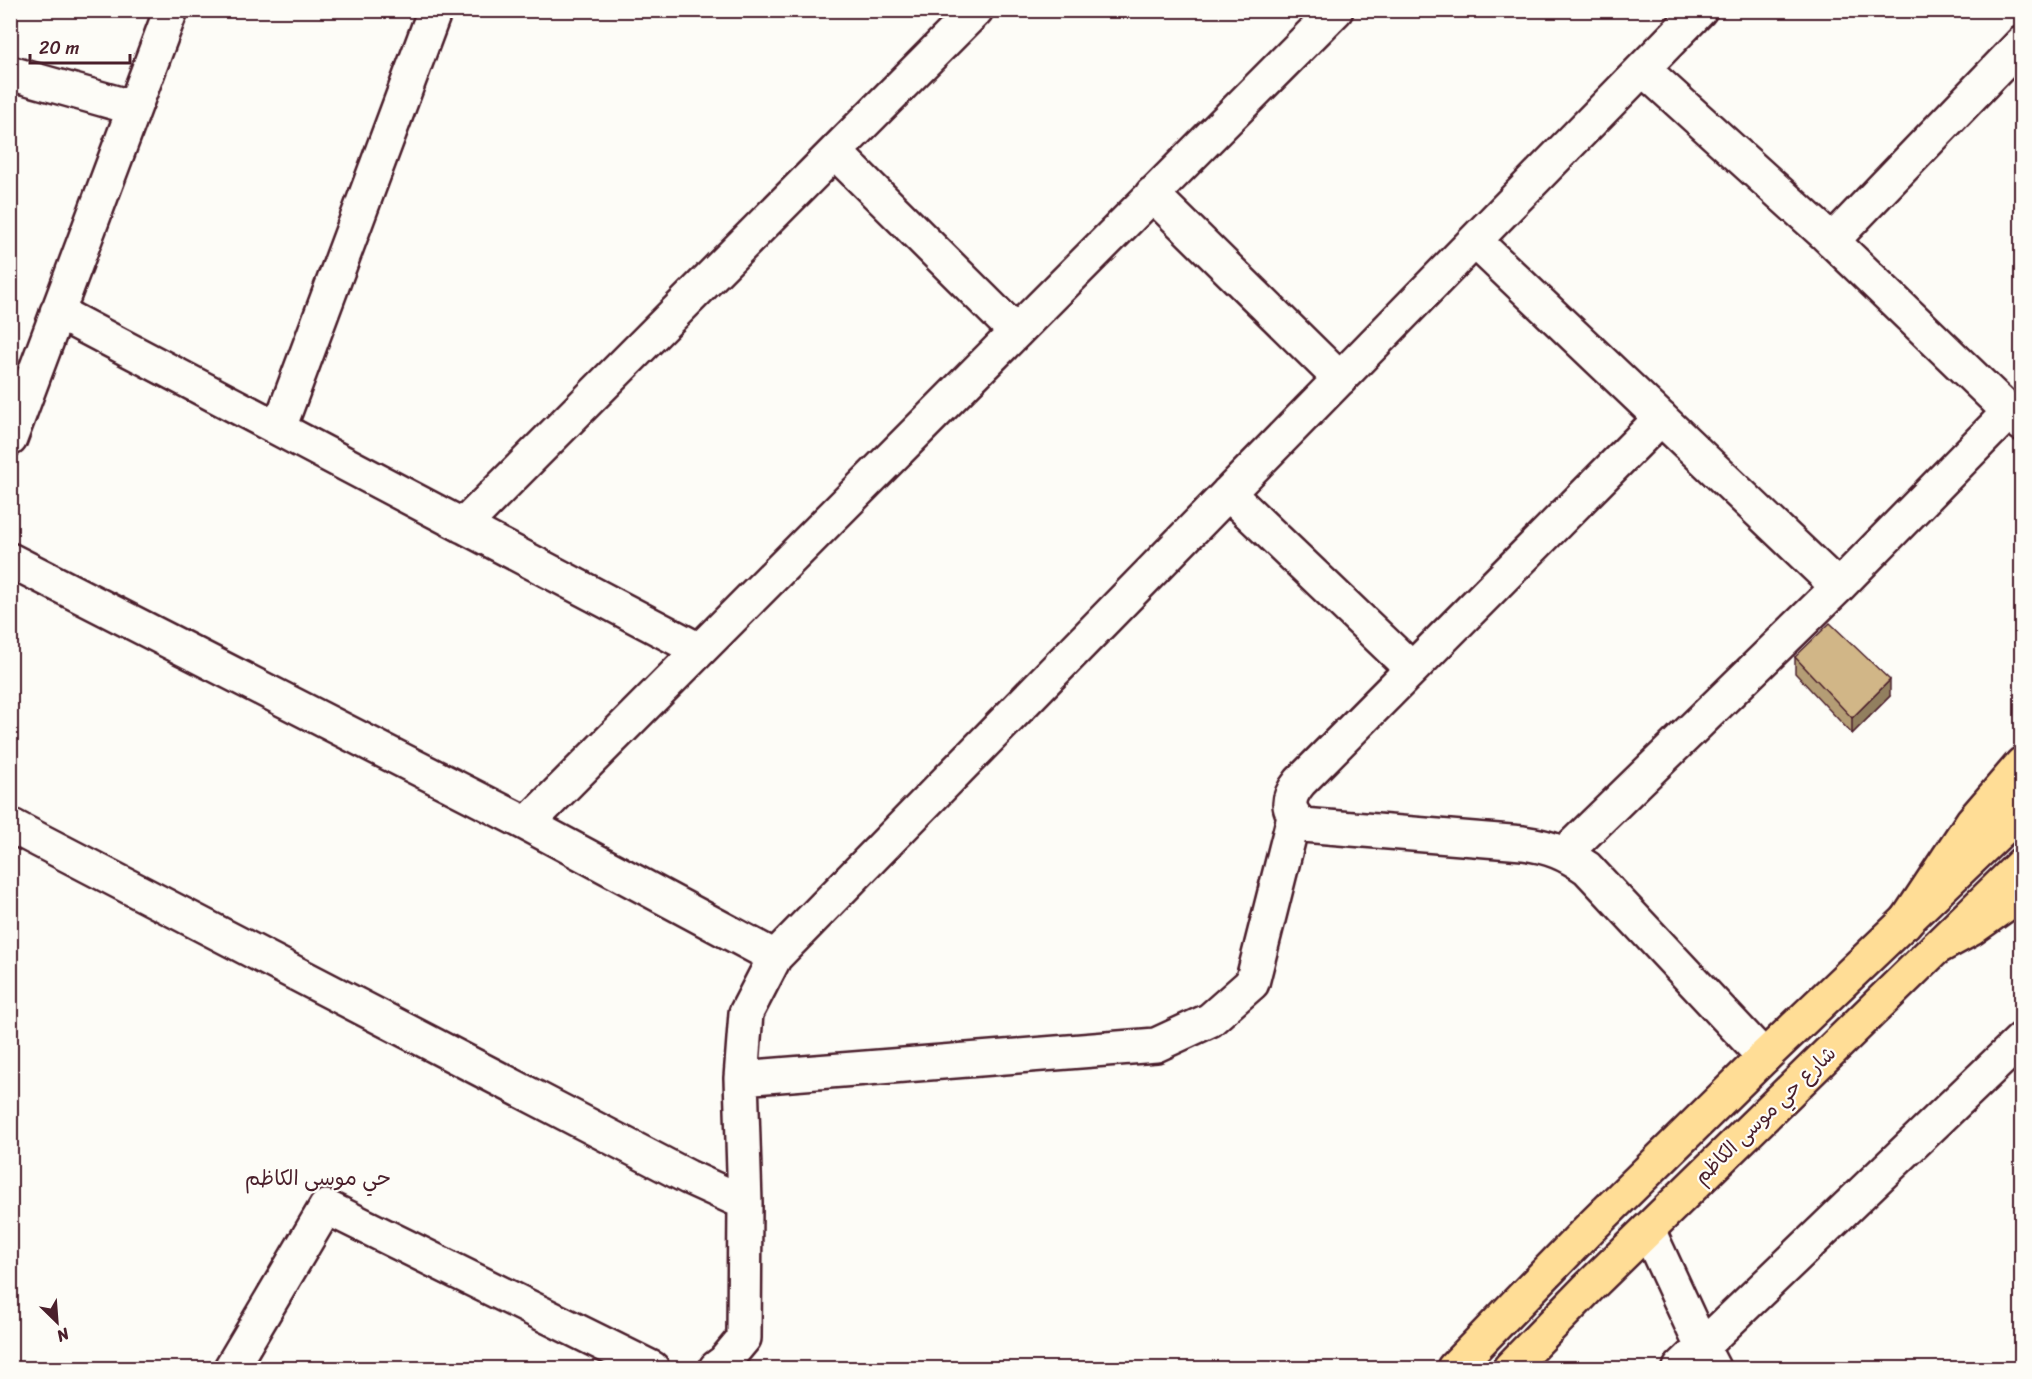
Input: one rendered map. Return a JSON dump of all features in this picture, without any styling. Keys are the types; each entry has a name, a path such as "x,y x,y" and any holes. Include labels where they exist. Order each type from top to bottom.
{"main road":[{"path":"1905,923 1972,822 2022,764"},
{"path":"1454,1368 1589,1229 1764,1056 2022,810"},
{"name":"شارع حي موسى الكاظم","path":"1510,1368 2022,864"},
{"path":"1936,948 1971,929 2022,893"}],"street":[{"path":"10,439 171,10"},
{"path":"279,428 435,10"},
{"path":"463,526 976,10"},
{"path":"527,824 1336,10"},
{"path":"716,1368 744,1338 745,1203 741,1078 746,1013 775,957 1700,10"},
{"path":"1832,241 2016,60"},
{"path":"1565,853 2015,418 1832,241 1643,69"},
{"path":"10,73 134,108"},
{"path":"835,152 1016,332"},
{"path":"1152,195 1340,379"},
{"path":"1475,241 1838,587"},
{"path":"57,312 699,650"},
{"path":"1661,418 1292,792 1289,804 1294,817 1303,825 1523,843 1545,846 1565,853 1587,868 1764,1056"},
{"path":"1228,493 1412,669"},
{"path":"10,560 527,824 775,957"},
{"path":"741,1078 1156,1045 1210,1020 1252,983 1294,817"},
{"path":"10,825 688,1177 745,1203"},
{"path":"1648,1230 1698,1361 2022,1039"},
{"path":"231,1368 326,1207 652,1368"}],"building":[{"path":"1830,623 1890,680 1852,718 1795,657"}],"district":[{"name":"حي موسى الكاظم","path":"318,1178"}]}
